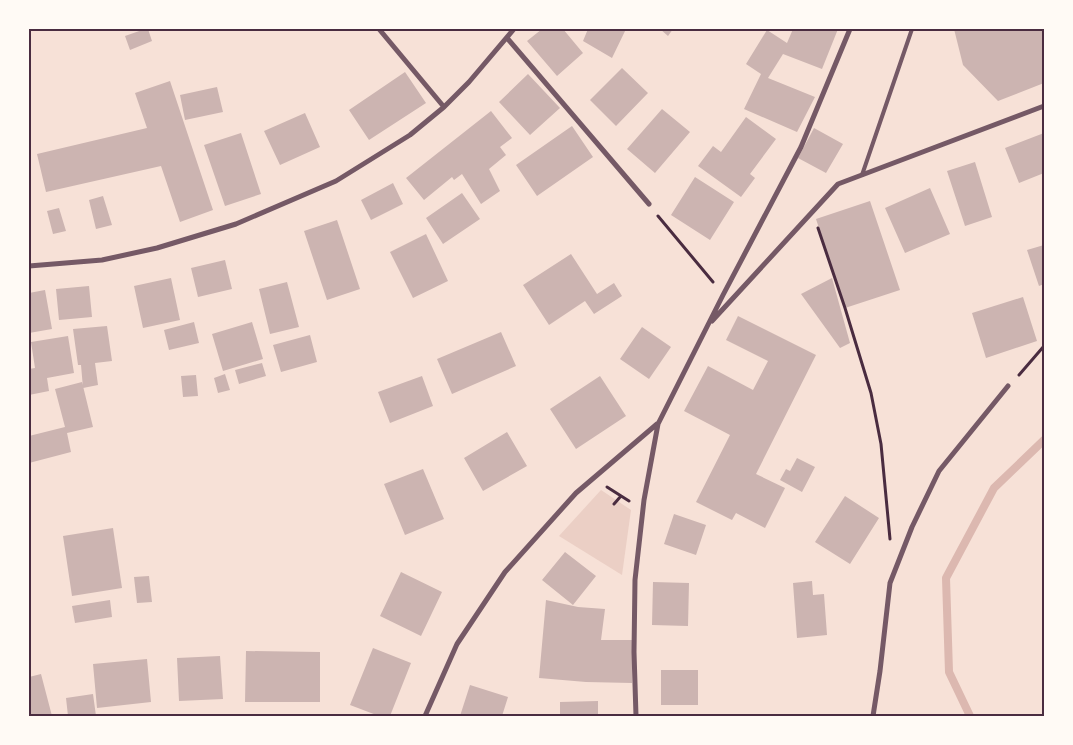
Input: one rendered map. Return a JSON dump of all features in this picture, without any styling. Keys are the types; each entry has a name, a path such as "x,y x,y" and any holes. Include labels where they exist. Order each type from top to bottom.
{"street":[{"path":"379,29 444,107"},
{"path":"29,266 102,260 157,248 236,224 336,181 410,135 444,107 469,82 514,29"},
{"path":"636,716 634,652 635,580 642,510 658,424 801,147 850,29"},
{"path":"507,38 649,204"},
{"path":"707,327 838,184 1044,106"},
{"path":"873,716 890,583 912,527 939,470 1008,386"},
{"path":"425,716 457,644 505,572 576,493 658,424"}],"lane":[{"path":"862,175 912,29"}],"path":[{"path":"649,204 723,295"},
{"path":"812,212 846,308 871,394 881,444 893,575"},
{"path":"1008,386 1044,346"},
{"path":"593,478 642,510"},
{"path":"614,504 621,496"}],"shaded area":[{"path":"601,490 631,510 622,575 559,536"}],"building":[{"path":"148,29 152,41 130,50 125,36"},
{"path":"542,29 563,29 583,53 557,76 527,41"},
{"path":"588,29 626,29 612,58 583,41"},
{"path":"660,29 673,29 668,36"},
{"path":"793,29 838,29 822,69 783,54 768,78 815,97 797,132 744,109 761,74 746,64 767,30 787,43"},
{"path":"954,29 1044,29 1044,83 998,101 963,65"},
{"path":"622,68 648,93 616,126 590,100"},
{"path":"405,72 426,103 369,140 349,110"},
{"path":"528,74 560,108 530,135 499,102"},
{"path":"170,81 213,210 180,222 161,166 46,192 37,154 147,128 135,93"},
{"path":"217,87 223,112 185,120 180,95"},
{"path":"662,109 690,132 655,173 627,149"},
{"path":"491,111 512,138 500,147 506,155 489,169 500,191 481,204 462,174 454,180 452,177 424,200 406,178"},
{"path":"305,113 320,147 280,165 264,131"},
{"path":"746,117 776,139 750,174 755,178 741,197 698,166 713,146 721,152"},
{"path":"572,126 593,157 537,196 516,165"},
{"path":"814,128 843,144 826,173 798,158"},
{"path":"241,133 261,194 225,206 204,145"},
{"path":"1044,133 1044,173 1019,183 1005,148"},
{"path":"975,162 992,217 965,226 947,171"},
{"path":"695,177 734,202 710,240 671,215"},
{"path":"393,183 403,204 371,220 361,200"},
{"path":"930,188 950,234 905,253 885,208"},
{"path":"462,193 480,219 443,244 426,218"},
{"path":"103,196 112,225 96,229 89,200"},
{"path":"870,201 900,290 845,308 816,219"},
{"path":"59,208 66,231 53,234 47,211"},
{"path":"337,220 360,289 327,300 304,231"},
{"path":"426,234 448,281 413,298 390,252"},
{"path":"1044,245 1044,284 1039,286 1027,250"},
{"path":"571,254 597,294 614,283 622,296 594,314 585,301 549,325 523,285"},
{"path":"225,260 232,289 198,297 191,268"},
{"path":"171,278 180,320 143,328 134,286"},
{"path":"832,278 850,343 840,348 801,294"},
{"path":"287,282 299,327 270,334 259,289"},
{"path":"89,286 92,317 59,320 56,289"},
{"path":"45,290 52,329 29,333 29,293"},
{"path":"1023,297 1037,341 986,358 972,313"},
{"path":"738,316 816,355 756,474 785,488 765,528 736,513 732,520 696,502 730,435 684,411 708,366 753,390 768,361 726,340"},
{"path":"194,322 199,343 169,350 164,330"},
{"path":"252,322 263,359 223,371 212,334"},
{"path":"107,326 112,361 95,363 98,385 83,388 81,365 78,365 73,329"},
{"path":"642,327 671,347 649,379 620,359"},
{"path":"501,332 516,366 452,394 437,359"},
{"path":"310,335 317,362 281,372 273,345"},
{"path":"68,336 74,373 47,378 49,391 29,395 29,369 35,368 31,342"},
{"path":"262,363 266,376 239,384 235,370"},
{"path":"225,374 230,390 218,393 214,378"},
{"path":"196,375 198,396 183,397 181,376"},
{"path":"422,376 433,406 390,423 378,392"},
{"path":"600,376 626,416 576,449 550,409"},
{"path":"82,382 93,427 67,433 71,452 29,463 29,436 65,427 55,389"},
{"path":"507,432 527,466 483,491 464,458"},
{"path":"797,458 815,467 802,492 780,480 786,469 790,471"},
{"path":"423,469 444,519 405,535 384,484"},
{"path":"845,496 879,518 850,564 815,542"},
{"path":"674,514 706,525 696,555 664,544"},
{"path":"113,528 122,588 72,596 63,536"},
{"path":"565,552 596,576 573,605 542,580"},
{"path":"401,572 442,592 421,636 380,616"},
{"path":"149,576 152,602 137,603 134,577"},
{"path":"812,581 813,595 824,594 827,635 797,638 793,583"},
{"path":"653,582 689,583 688,626 652,625"},
{"path":"110,600 112,617 75,623 72,606"},
{"path":"546,600 578,607 605,609 601,640 632,640 632,683 539,678"},
{"path":"373,648 411,663 390,716 379,716 350,705"},
{"path":"246,651 320,652 320,702 245,702"},
{"path":"220,656 223,699 179,701 177,658"},
{"path":"147,659 151,702 97,708 93,664"},
{"path":"661,670 698,670 698,705 661,705"},
{"path":"41,674 52,716 29,716 29,677"},
{"path":"470,685 508,697 502,716 460,716"},
{"path":"93,694 96,716 68,716 66,698"},
{"path":"598,701 598,716 560,716 560,702"}],"waterway":[{"path":"970,716 949,672 946,578 994,488 1044,440"}]}
